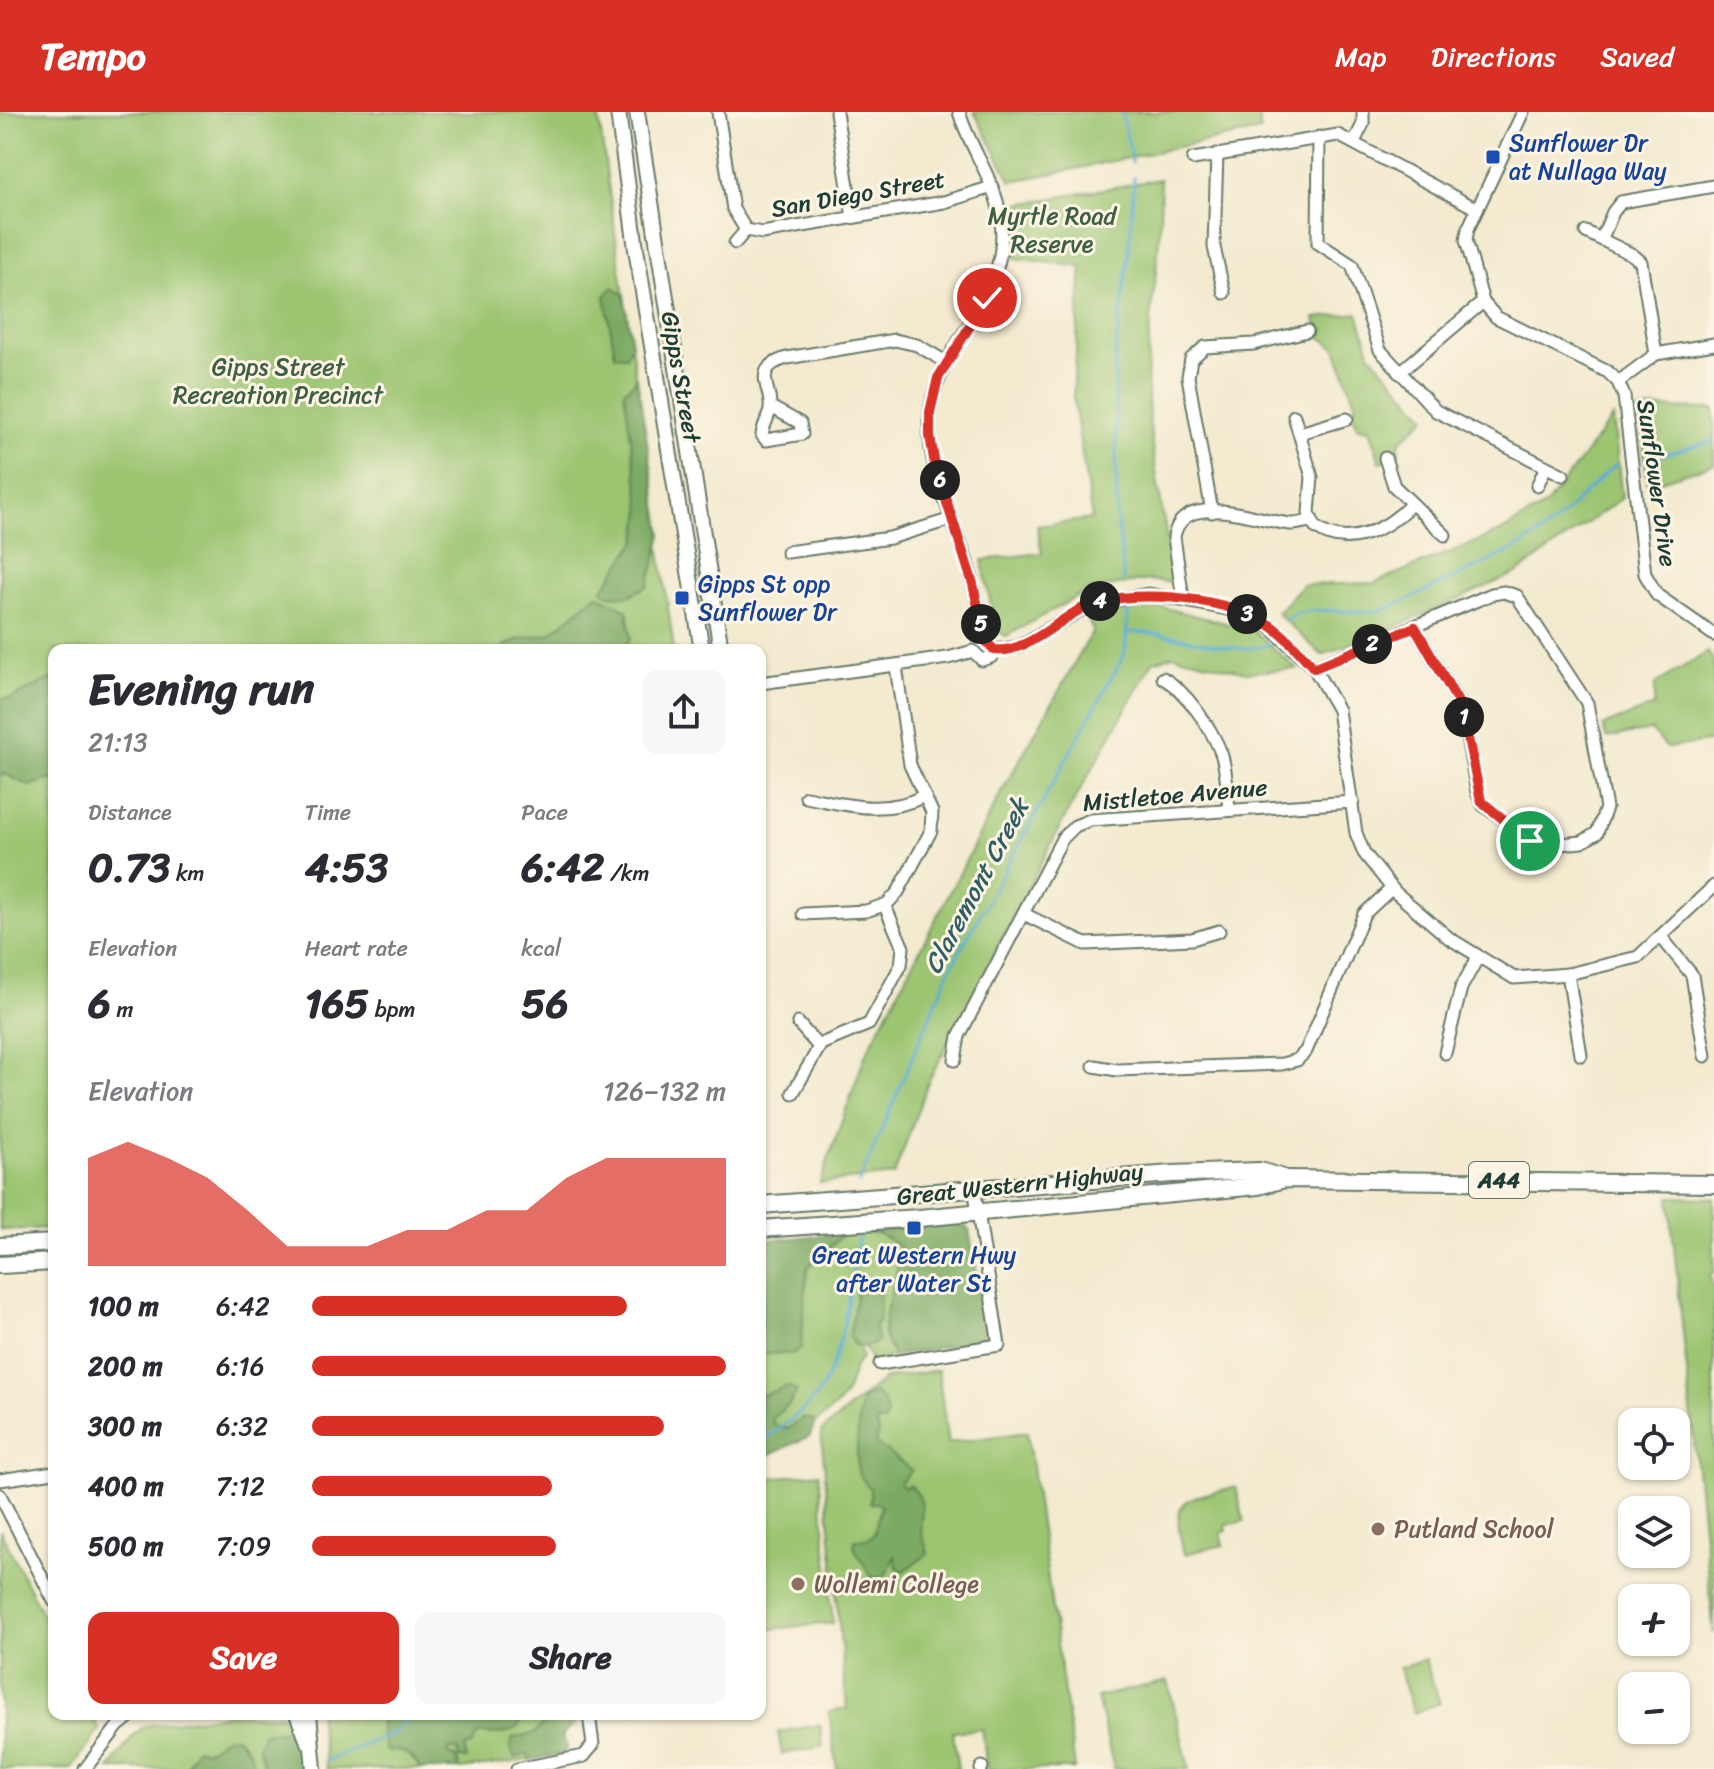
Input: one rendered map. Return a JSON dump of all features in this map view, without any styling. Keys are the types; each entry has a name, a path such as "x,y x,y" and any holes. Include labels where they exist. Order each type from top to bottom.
{"highway":[{"name":"Great Western Highway","path":"766,1205 1172,1174 1260,1171 1285,1179"},
{"name":"Great Western Highway","path":"766,1229 978,1213 1258,1186 1285,1179 1714,1184"},
{"path":"0,1246 48,1243"},
{"path":"0,1265 48,1262"}],"main road":[{"name":"Gipps Street","path":"618,112 636,249 701,644"},
{"name":"Gipps Street","path":"637,112 720,644"},
{"path":"299,1720 310,1746"},
{"path":"309,1720 314,1769"}],"street":[{"path":"718,112 733,209 746,230"},
{"path":"836,112 853,217"},
{"path":"959,112 992,187 1001,222 998,267 987,298 946,362 933,394 930,436 935,465 973,584 985,640 994,650"},
{"path":"1354,142 1363,124 1363,112"},
{"path":"1399,373 1483,302 1466,240 1477,209 1523,112"},
{"path":"1193,159 1338,135 1477,209"},
{"path":"1319,137 1318,243 1355,270 1380,350 1436,411 1563,475"},
{"path":"1217,154 1214,247 1224,293"},
{"path":"1602,238 1613,212 1621,202 1714,186"},
{"name":"San Diego Street","path":"735,243 746,230 762,233 944,202 992,187"},
{"path":"1586,232 1641,262 1656,354"},
{"path":"1205,281 1220,278"},
{"name":"Sunflower Drive","path":"1483,302 1496,317 1608,372 1618,382 1624,396 1646,577 1657,595 1714,635"},
{"path":"1212,512 1188,377 1191,359 1205,347 1254,344 1307,331"},
{"path":"768,369 787,358 895,340 917,345 946,362"},
{"path":"1618,382 1656,354 1714,344"},
{"path":"756,359 768,369"},
{"path":"768,369 765,389 771,407"},
{"path":"1294,416 1312,477 1310,521"},
{"path":"1300,433 1347,419"},
{"path":"1385,458 1394,486 1445,535"},
{"path":"1537,486 1546,467"},
{"path":"1183,599 1174,537 1176,527 1188,516 1233,510 1288,524 1310,521 1326,534 1354,537 1393,523 1411,504"},
{"path":"787,552 890,538 952,519"},
{"path":"1314,668 1496,593 1508,592 1524,602 1587,703 1607,802 1600,828 1593,837 1552,847 1539,846 1483,805 1477,792 1462,709 1415,627"},
{"path":"994,650 1018,647 1081,608 1105,600 1149,594 1237,611 1265,622 1314,668 1340,716 1361,848 1391,889 1449,938 1514,978 1568,974 1638,957 1662,938 1714,886"},
{"path":"973,651 976,642 985,640"},
{"path":"973,651 982,660 991,657 994,650"},
{"path":"766,682 896,666 973,651"},
{"path":"803,914 866,911 885,906 898,892 932,826 932,812 912,770 896,666"},
{"path":"1163,678 1178,686 1216,742 1224,764 1229,810"},
{"path":"806,797 873,809 906,804 924,796"},
{"name":"Mistletoe Avenue","path":"955,1060 959,1036 1062,839 1079,823 1353,802"},
{"path":"1094,1066 1117,1070 1282,1064 1297,1060 1306,1051 1364,914 1391,889"},
{"path":"793,1093 818,1046 869,1024 901,965 903,948 885,906"},
{"path":"1024,914 1085,944 1192,939 1219,931"},
{"path":"1662,938 1692,975 1705,1056"},
{"path":"1445,1053 1461,988 1478,957"},
{"path":"1568,974 1581,1055"},
{"path":"798,1023 818,1046"},
{"path":"880,1364 999,1345 974,1187"},
{"path":"0,1480 48,1473"},
{"path":"0,1495 48,1589"},
{"path":"115,1720 118,1726"},
{"path":"85,1769 126,1720"},
{"path":"517,1769 584,1756 593,1745 590,1720"}],"green space":[{"name":"Gipps Street Recreation Precinct","path":"0,112 598,112 673,644 48,644 48,743 0,747"},
{"path":"974,112 1258,112 1261,131 1011,181"},
{"name":"Myrtle Road Reserve","path":"1160,179 1148,400 1155,467 1173,577 1168,582 1149,580 1089,590 1006,636 996,630 982,560 1042,553 1037,526 1092,519 1073,396 1082,267 1015,258 1014,205"},
{"path":"613,287 624,295 632,345 626,356 615,355 605,296"},
{"path":"1358,313 1371,355 1426,417 1399,443 1398,457 1380,462 1370,429 1357,427 1352,408 1356,406 1336,348 1320,337 1315,318"},
{"path":"637,379 662,535 648,586 628,596 609,595 602,590 637,540 641,509 624,391"},
{"path":"1656,408 1714,409 1714,464 1648,485 1639,411"},
{"path":"1613,417 1622,498 1519,572 1405,623 1322,655 1277,613 1302,585 1374,583 1500,532 1546,505"},
{"path":"597,595 627,610 631,638 626,644 509,644 519,639 550,634"},
{"path":"1165,608 1253,630 1297,669 1246,672 1174,655 1153,661 1064,819 928,1082 894,1175 820,1183 865,1056 1002,791 1093,631 1088,620 1106,613"},
{"path":"1708,652 1714,662 1714,741 1667,748 1651,730 1606,738 1603,726 1654,706 1655,684"},
{"path":"48,680 48,780 30,786 5,774 0,775 0,699 12,698"},
{"path":"5,773 30,786 48,780 48,1228 0,1230 0,775"},
{"path":"1669,1197 1714,1198 1714,1272 1710,1275 1714,1292 1714,1634"},
{"path":"962,1223 969,1230 987,1331 982,1340 893,1356 884,1332 898,1267 898,1245 878,1233 842,1235 807,1268 801,1348 792,1354 766,1353 766,1240"},
{"path":"878,1233 898,1244 898,1266 884,1332 893,1356 873,1363 863,1345 877,1340 874,1331 877,1307 869,1283 860,1282 852,1344 859,1347 862,1357 843,1398 814,1424 812,1419 787,1429 773,1425 772,1419 790,1403 775,1391 766,1394 766,1353 795,1353 810,1261 821,1256 842,1235"},
{"path":"865,1280 880,1292 879,1320 874,1326 878,1340 872,1345 859,1347 849,1338 857,1291"},
{"path":"938,1370 948,1443 1027,1432 1075,1769 987,1769 982,1729 953,1732 958,1769 837,1769 829,1712 847,1709 821,1432 884,1379"},
{"path":"788,1386 797,1391 790,1403 772,1419 773,1425 788,1429 803,1418 812,1419 814,1424 810,1436 766,1456 766,1394"},
{"path":"874,1393 884,1401 887,1415 884,1422 876,1422 879,1432 875,1443 912,1470 900,1483 904,1488 910,1485 920,1498 921,1527 928,1554 904,1571 897,1568 895,1556 885,1576 872,1578 854,1547 855,1539 868,1539 874,1534 881,1507 878,1503 870,1503 870,1489 858,1473 857,1464 862,1399"},
{"path":"819,1473 833,1623 766,1629 766,1478"},
{"path":"1236,1487 1244,1521 1226,1525 1227,1531 1221,1533 1224,1545 1184,1554 1179,1520 1184,1503 1192,1498"},
{"path":"0,1530 48,1626 48,1720 95,1720 99,1730 71,1769 0,1769"},
{"path":"1425,1660 1440,1703 1414,1713 1399,1668"},
{"path":"1168,1681 1189,1769 1114,1769 1097,1697"},
{"path":"188,1720 288,1720 290,1730 264,1733 259,1747 265,1768 253,1767 225,1737 215,1747 194,1754 185,1769 109,1769 134,1735 145,1726"},
{"path":"319,1720 381,1720 381,1734 411,1755 421,1769 327,1769"},
{"path":"381,1720 521,1720 518,1727 506,1733 478,1734 471,1746 465,1746 466,1759 459,1758 458,1750 449,1749 448,1755 456,1757 460,1769 421,1769 406,1754 386,1751"},
{"path":"547,1720 535,1733 524,1738 530,1760 460,1769 456,1757 448,1755 449,1749 458,1750 478,1733 503,1734 522,1721"},
{"path":"547,1720 578,1720 562,1736 567,1748 563,1754 530,1760 528,1754 515,1758 510,1747 513,1738 535,1733"},
{"path":"820,1725 823,1747 782,1754 778,1732"},
{"path":"290,1730 303,1769 185,1769 196,1748 207,1751 225,1737 236,1736 250,1752 253,1766 264,1768 258,1747 264,1733"}],"waterway":[{"name":"Claremont Creek","path":"1122,112 1132,162"},
{"name":"Claremont Creek","path":"1124,581 1117,519 1115,355 1129,253 1134,177"},
{"path":"1646,459 1714,441"},
{"path":"1285,621 1307,611 1360,612 1392,607 1507,553 1544,531 1616,465"},
{"name":"Claremont Creek","path":"859,1183 950,969 1125,653 1128,611"},
{"path":"1127,633 1161,634 1240,648 1268,644"},
{"name":"Claremont Creek","path":"766,1437 805,1408 824,1384 843,1330 859,1234"},
{"name":"Claremont Creek","path":"326,1761 396,1732 407,1720"},
{"name":"Claremont Creek","path":"299,1769 303,1766"}],"place":[{"name":"Sunflower Dr at Nullaga Way","path":"1493,157"},
{"name":"Gipps St opp Sunflower Dr","path":"682,598"},
{"name":"Great Western Hwy after Water St","path":"914,1228"},
{"name":"Putland School","path":"1378,1529"},
{"name":"Wollemi College","path":"798,1584"}],"route":[{"path":"987,298 938,378 930,412 930,436 935,465 973,584 985,640 992,644 994,650 1018,647 1091,604 1149,594 1183,599 1258,618 1274,628 1314,668 1415,627 1462,709 1481,801 1488,810 1530,841"}]}
